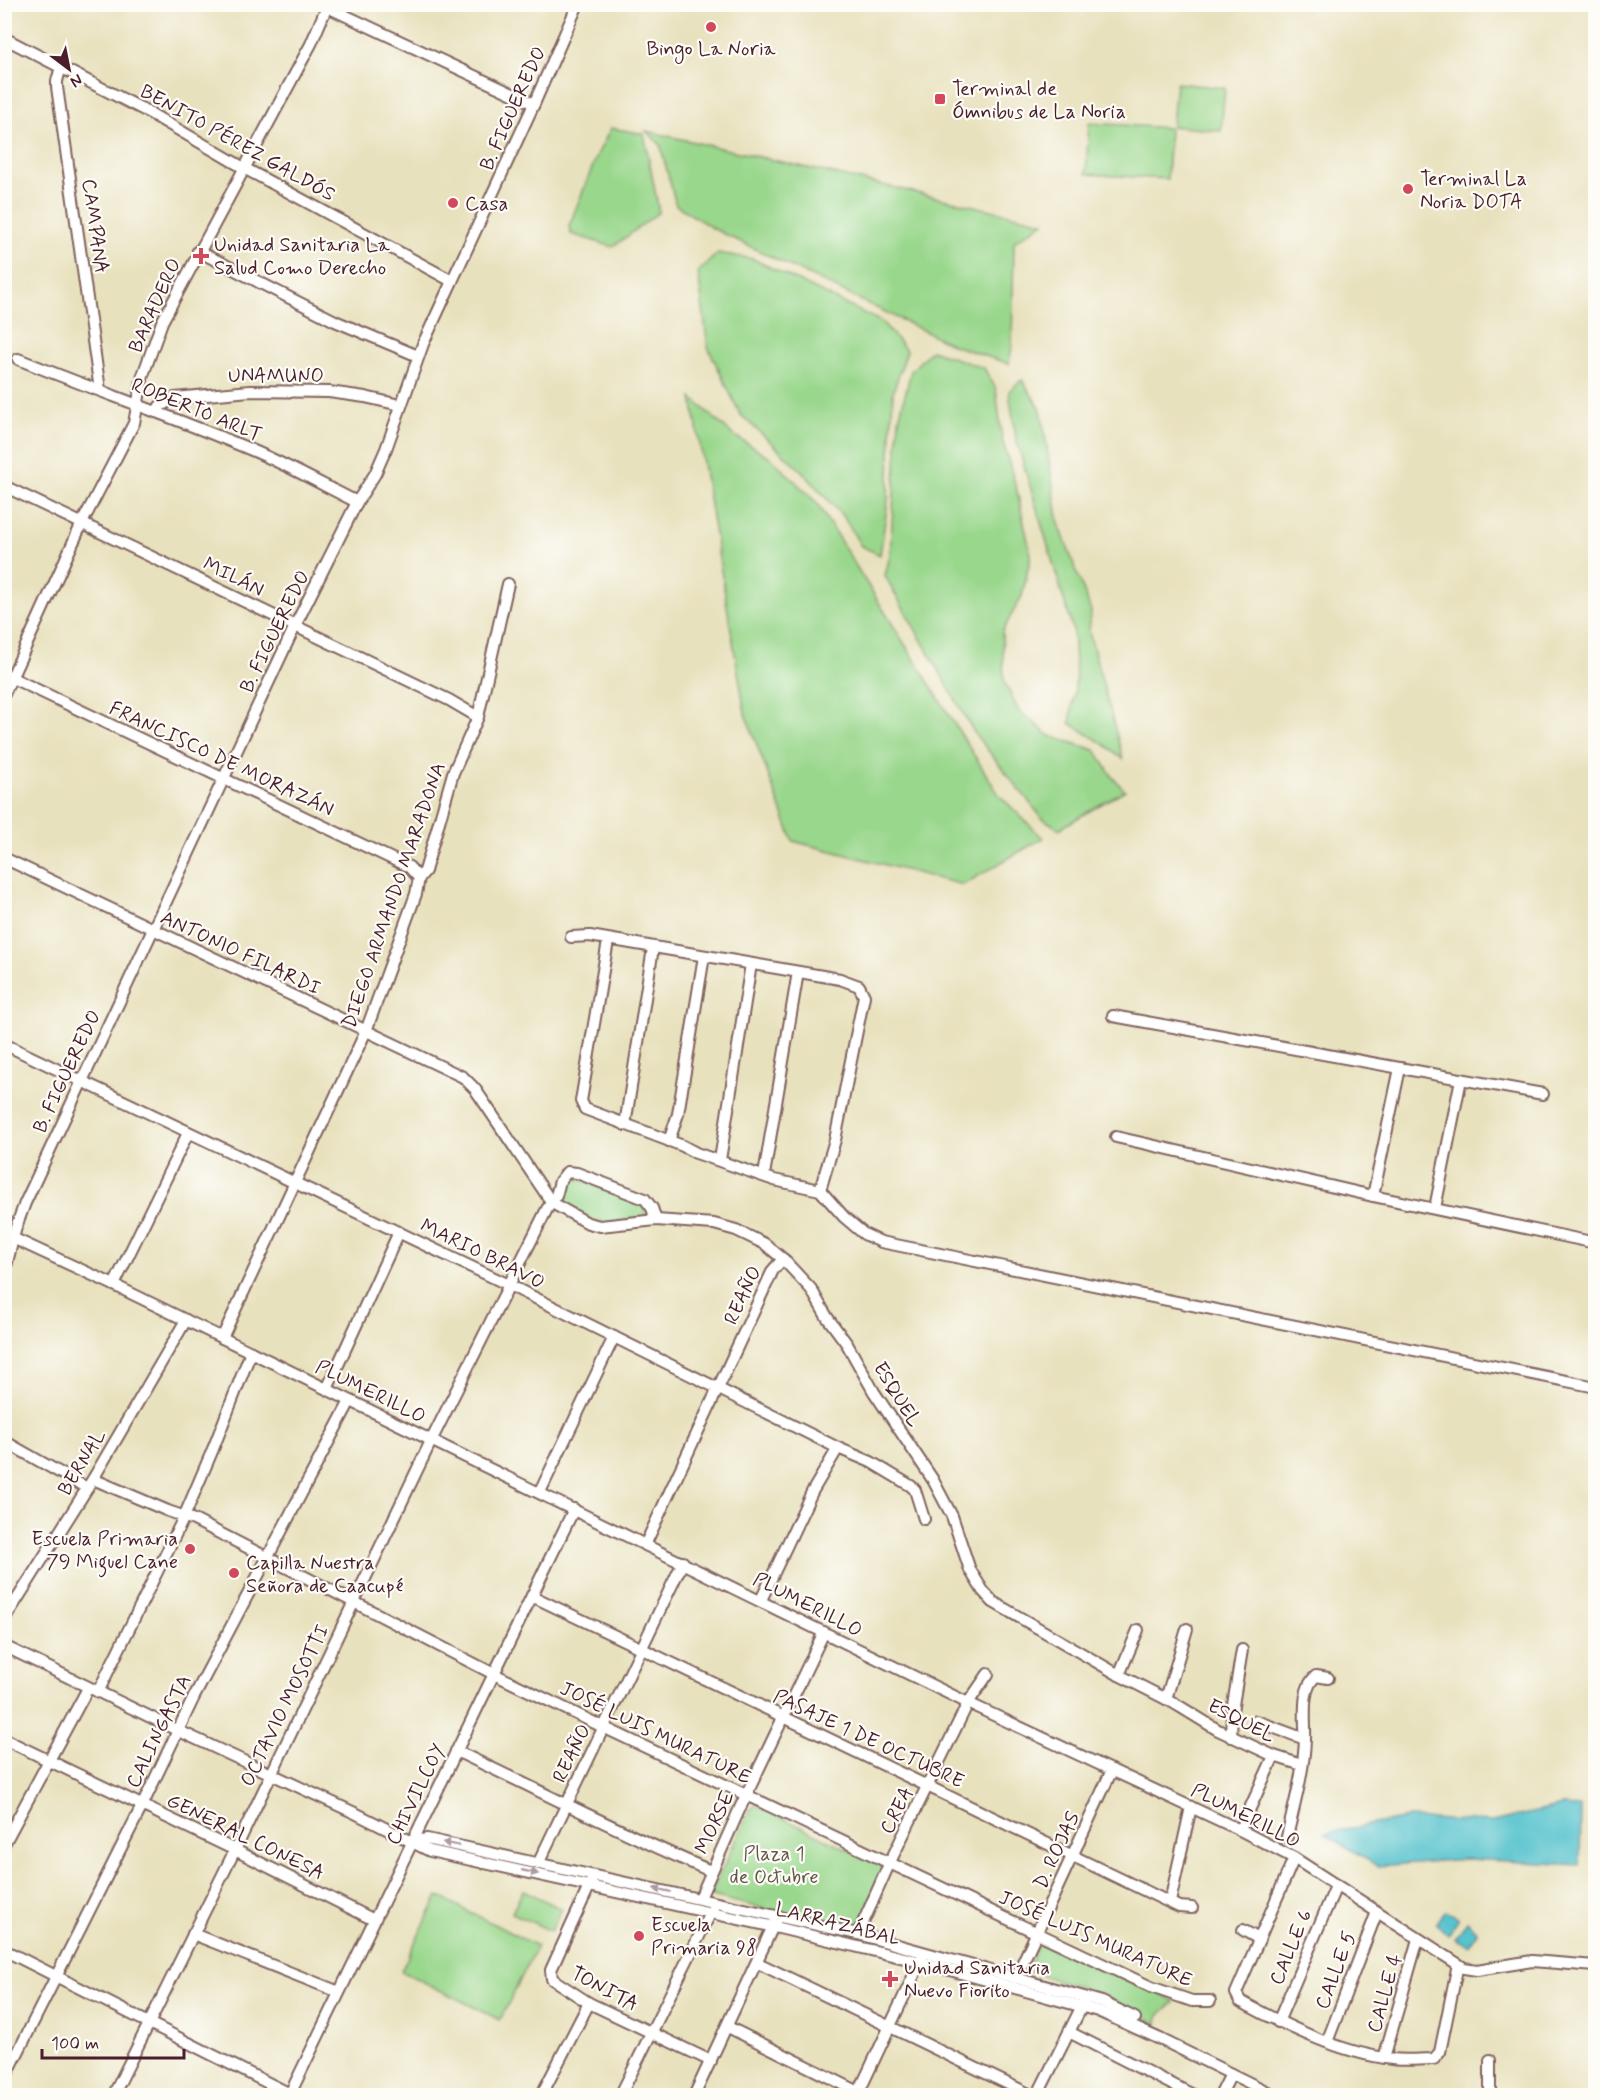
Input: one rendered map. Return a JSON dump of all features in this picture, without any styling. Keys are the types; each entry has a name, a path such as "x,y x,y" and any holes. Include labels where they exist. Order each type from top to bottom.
{"street":[{"name":"B. FIGUEREDO","path":"4,1274 9,1236 295,626 357,502 382,459 418,356 578,4"},
{"path":"326,5 534,104"},
{"name":"BARADERO","path":"4,694 8,676 82,523 134,423 147,360 162,322 198,251 311,44 326,5"},
{"name":"BENITO PÉREZ GALDÓS","path":"4,38 148,112 244,168 452,281"},
{"name":"CAMPANA","path":"61,67 57,87 100,390"},
{"path":"198,251 335,321 418,356"},
{"name":"ROBERTO ARLT","path":"18,359 256,452 357,502"},
{"name":"UNAMUNO","path":"156,412 160,406 175,398 250,391 329,392 400,405"},
{"name":"MILÁN","path":"4,486 449,700 478,717"},
{"name":"DIEGO ARMANDO MARADONA","path":"222,1338 366,1031 416,894 419,878 425,871 453,773 478,717 508,584"},
{"name":"FRANCISCO DE MORAZÁN","path":"8,676 409,867 419,878"},
{"name":"ANTONIO FILARDI","path":"4,858 462,1077"},
{"path":"571,937 590,936 798,972 851,982 859,986 864,996 835,1140 820,1190"},
{"path":"608,940 581,1101 585,1109 696,1153 786,1184 820,1190 829,1202 857,1228 881,1242 1596,1387"},
{"path":"625,1125 654,948"},
{"path":"669,1141 678,1114 704,956"},
{"path":"720,1160 751,964"},
{"path":"764,1175 798,972"},
{"path":"1113,1016 1542,1094"},
{"name":"MARIO BRAVO","path":"4,1044 509,1285 838,1448 871,1462 915,1490 924,1519"},
{"path":"1373,1196 1400,1068"},
{"name":"ESQUEL","path":"462,1077 476,1089 552,1203 593,1226 656,1220 703,1222 729,1228 765,1244 783,1259 811,1289 827,1317 847,1344 874,1392 933,1480 952,1516 970,1570 983,1591 999,1607 1231,1737 1274,1756 1302,1765"},
{"path":"1436,1208 1461,1079"},
{"path":"114,1285 188,1133"},
{"path":"1116,1137 1373,1196 1596,1243"},
{"name":"OCTAVIO MOSOTTI","path":"113,2096 235,1850 431,1441 552,1203 562,1176 567,1172 573,1173 645,1199 652,1208 656,1220"},
{"path":"327,1389 399,1232"},
{"name":"PLUMERILLO","path":"9,1236 646,1543 968,1703 1240,1830 1294,1858 1418,1939 1471,1970 1532,1961 1596,1966"},
{"name":"REAÑO","path":"646,1543 773,1270 783,1259"},
{"name":"BERNAL","path":"4,1620 90,1483 186,1320"},
{"path":"540,1492 614,1337"},
{"path":"4,1844 48,1761 93,1690 184,1517 251,1352"},
{"name":"CALINGASTA","path":"4,2080 142,1806 177,1730 350,1401"},
{"name":"JOSÉ LUIS MURATURE","path":"4,1441 90,1483 194,1520 494,1674 1151,1987 1192,2001 1210,2001"},
{"path":"760,1600 812,1492 838,1448"},
{"name":"CHIVILCOY","path":"289,2095 574,1509"},
{"name":"REAÑO","path":"538,1864 683,1562"},
{"name":"PASAJE 1 DE OCTUBRE","path":"532,1596 1179,1907 1192,1908"},
{"path":"1166,1699 1187,1629"},
{"path":"1119,1675 1138,1630"},
{"name":"MORSE","path":"700,1898 824,1632"},
{"name":"LARRAZÁBAL","path":"4,1647 357,1814 430,1851 592,1881 714,1907 1017,1977 1083,2002 1276,2096"},
{"path":"1231,1737 1232,1711 1242,1650"},
{"name":"CREA","path":"858,1934 890,1862 968,1703 988,1674"},
{"path":"1287,1837 1302,1765 1307,1694 1313,1677 1328,1678"},
{"path":"1256,1721 1305,1739"},
{"name":"GENERAL CONESA","path":"4,1739 374,1920"},
{"path":"456,1751 648,1845 711,1871"},
{"path":"1240,1830 1274,1756"},
{"name":"D. ROJAS","path":"1017,1977 1112,1770"},
{"path":"1170,1902 1191,1807"},
{"name":"LARRAZÁBAL","path":"412,1842 427,1839 538,1864 592,1881 700,1898 714,1907"},
{"path":"1294,1858 1236,1993 1240,2001 1278,2022 1327,2042 1384,2058 1434,2059 1440,2052 1458,1964"},
{"name":"TONITA","path":"592,1881 551,1975 555,1982 589,2003 711,2061"},
{"name":"CALLE 6","path":"1278,2022 1336,1886"},
{"path":"620,2096 714,1907"},
{"name":"CALLE 5","path":"1327,2042 1377,1912"},
{"path":"696,2095 776,1921"},
{"name":"LARRAZÁBAL","path":"776,1921 858,1934 923,1957 1083,2002 1102,2002 1135,2018"},
{"path":"1243,1930 1259,1939"},
{"path":"193,1934 339,1992"},
{"name":"CALLE 4","path":"1384,2058 1418,1939"},
{"path":"4,1950 149,2021 289,2095"},
{"path":"728,2026 861,2094 923,1957"},
{"path":"758,1963 1035,2096 1083,2002"},
{"path":"541,2096 589,2003"},
{"path":"1069,2032 1196,2096"},
{"path":"1490,2060 1490,2096"},
{"path":"1220,2096 1231,2074"}],"green space":[{"path":"1176,83 1225,88 1221,131 1172,126"},
{"path":"1089,123 1170,128 1167,179 1086,174"},
{"path":"611,128 644,134 659,212 613,247 571,234 569,226 598,153"},
{"path":"646,131 1044,222 1014,242 1012,347 1009,364 953,345 714,229 676,205 660,144"},
{"path":"718,253 753,259 882,322 907,351 893,392 888,500 880,555 861,546 845,519 802,471 740,414 708,347 698,272"},
{"path":"931,350 984,368 996,389 1002,439 1017,491 1031,555 1022,596 1002,632 1004,681 1018,710 1050,736 1095,750 1114,779 1125,790 1059,829 1042,818 975,734 885,576 890,555 899,419 911,371"},
{"path":"1022,380 1041,410 1059,524 1091,611 1089,632 1123,759 1070,723 1076,680 1073,630 1016,439 1009,391"},
{"path":"692,398 733,435 770,457 816,502 999,795 1043,838 963,885 793,841 745,713"},
{"path":"567,1177 637,1199 645,1206 645,1218 608,1223 583,1217 563,1201 561,1193"},
{"name":"Plaza 1 de Octubre","path":"755,1805 883,1866 861,1925 852,1931 713,1896 711,1893 750,1810"},
{"path":"523,1890 562,1909 551,1931 512,1913"},
{"path":"438,1896 537,1946 500,2020 401,1971"},
{"path":"1040,1939 1175,2001 1159,2015 1158,2024 1092,1991 1027,1971"}],"water":[{"path":"1562,1806 1581,1807 1580,1865 1466,1859 1377,1866 1324,1833 1408,1818 1492,1822"},
{"path":"1444,1911 1459,1917 1448,1935 1436,1923"},
{"path":"1467,1921 1477,1932 1469,1945 1455,1939"}],"place":[{"name":"Bingo La Noria","path":"711,27"},
{"name":"Terminal de Ómnibus de La Noria","path":"940,99"},
{"name":"Terminal La Noria DOTA","path":"1408,189"},
{"name":"Casa","path":"453,203"},
{"name":"Unidad Sanitaria La Salud Como Derecho","path":"201,256"},
{"name":"Escuela Primaria 79 Miguel Cane","path":"190,1549"},
{"name":"Capilla Nuestra Señora de Caacupé","path":"234,1573"},
{"name":"Escuela Primaria 98","path":"639,1936"},
{"name":"Unidad Sanitaria Nuevo Fiorito","path":"890,1979"}]}
